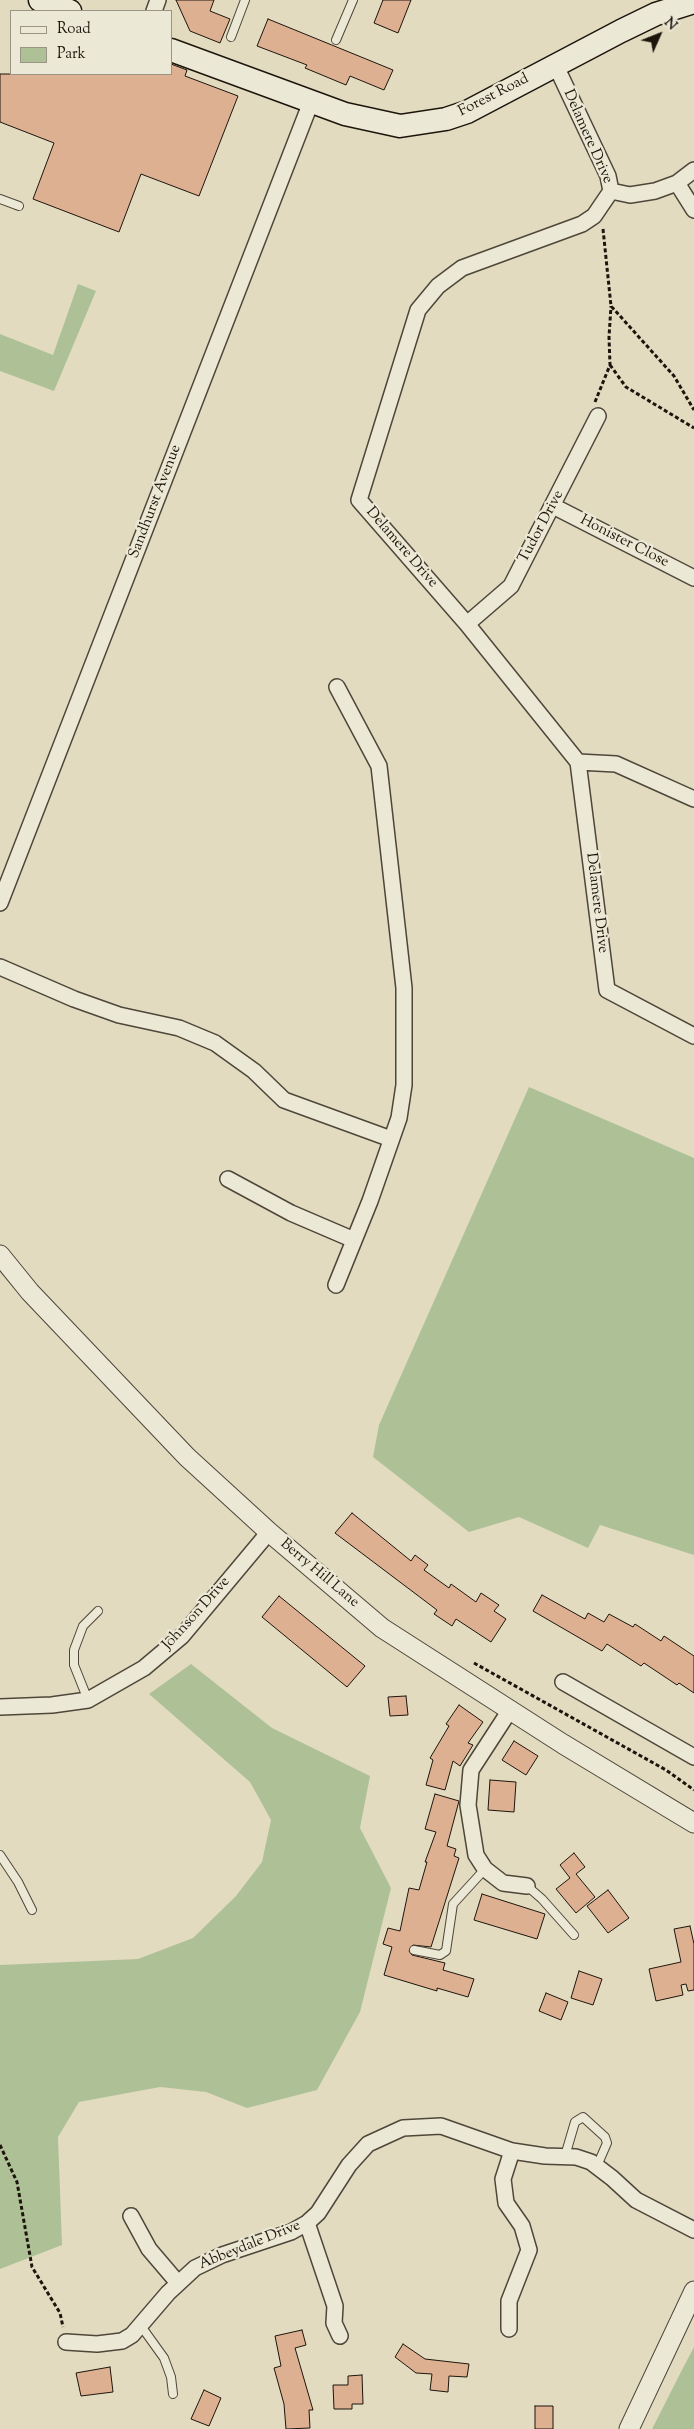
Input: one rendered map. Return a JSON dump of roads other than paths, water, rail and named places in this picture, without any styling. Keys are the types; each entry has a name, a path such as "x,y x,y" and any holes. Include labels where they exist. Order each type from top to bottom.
{"main road":[{"path":"40,0 67,10"},
{"name":"Forest Road","path":"172,50 311,102 370,121 400,126 420,124 467,112 555,64 656,14 694,2"}],"street":[{"name":"Delamere Drive","path":"555,64 608,176 611,191 594,216 582,224 462,268 438,286 418,310 360,500 468,624 578,762 607,990 694,1036"},
{"name":"Sandhurst Avenue","path":"0,903 311,102"},
{"path":"611,191 630,194 655,191 677,183 694,170"},
{"path":"677,183 694,210"},
{"name":"Tudor Drive","path":"468,624 511,586 598,416"},
{"name":"Honister Close","path":"553,506 694,578"},
{"path":"336,1285 399,1118 404,1085 404,988 379,766 337,687"},
{"path":"578,762 616,764 694,799"},
{"path":"0,967 74,999 119,1015 179,1028 215,1043 254,1071 284,1100 391,1139"},
{"path":"228,1179 291,1213 354,1240"},
{"name":"Berry Hill Lane","path":"0,1255 30,1292 187,1456 269,1532 382,1628 694,1824"},
{"name":"Johnson Drive","path":"0,1707 52,1705 88,1700 144,1668 182,1636 269,1532"},
{"path":"563,1682 694,1757"},
{"path":"510,1710 471,1770 468,1805 476,1855 485,1868 503,1883 527,1886"},
{"name":"Abbeydale Drive","path":"66,2342 97,2344 122,2341 141,2326 178,2283 195,2268 222,2255 291,2232 307,2223 318,2213 349,2165 368,2144 403,2128 441,2126 512,2151 576,2157 596,2166 636,2200 694,2230"},
{"path":"509,2329 509,2302 529,2250 522,2226 506,2204 503,2179 512,2151"},
{"path":"130,2216 149,2249 178,2283"},
{"path":"307,2223 335,2306 334,2322 340,2336"},
{"path":"629,2429 692,2301"}],"lane":[{"path":"231,37 245,0"},
{"path":"336,40 353,0"},
{"path":"0,199 19,206"},
{"path":"88,1700 74,1665 74,1650 83,1626 98,1611"},
{"path":"0,1855 18,1882 32,1910"},
{"path":"414,1950 440,1955 446,1951 453,1904 485,1868"},
{"path":"527,1886 542,1899 574,1935"},
{"path":"565,2156 576,2122 583,2117 605,2137 606,2143 596,2166"},
{"path":"141,2326 164,2358 171,2376 174,2394"}]}
